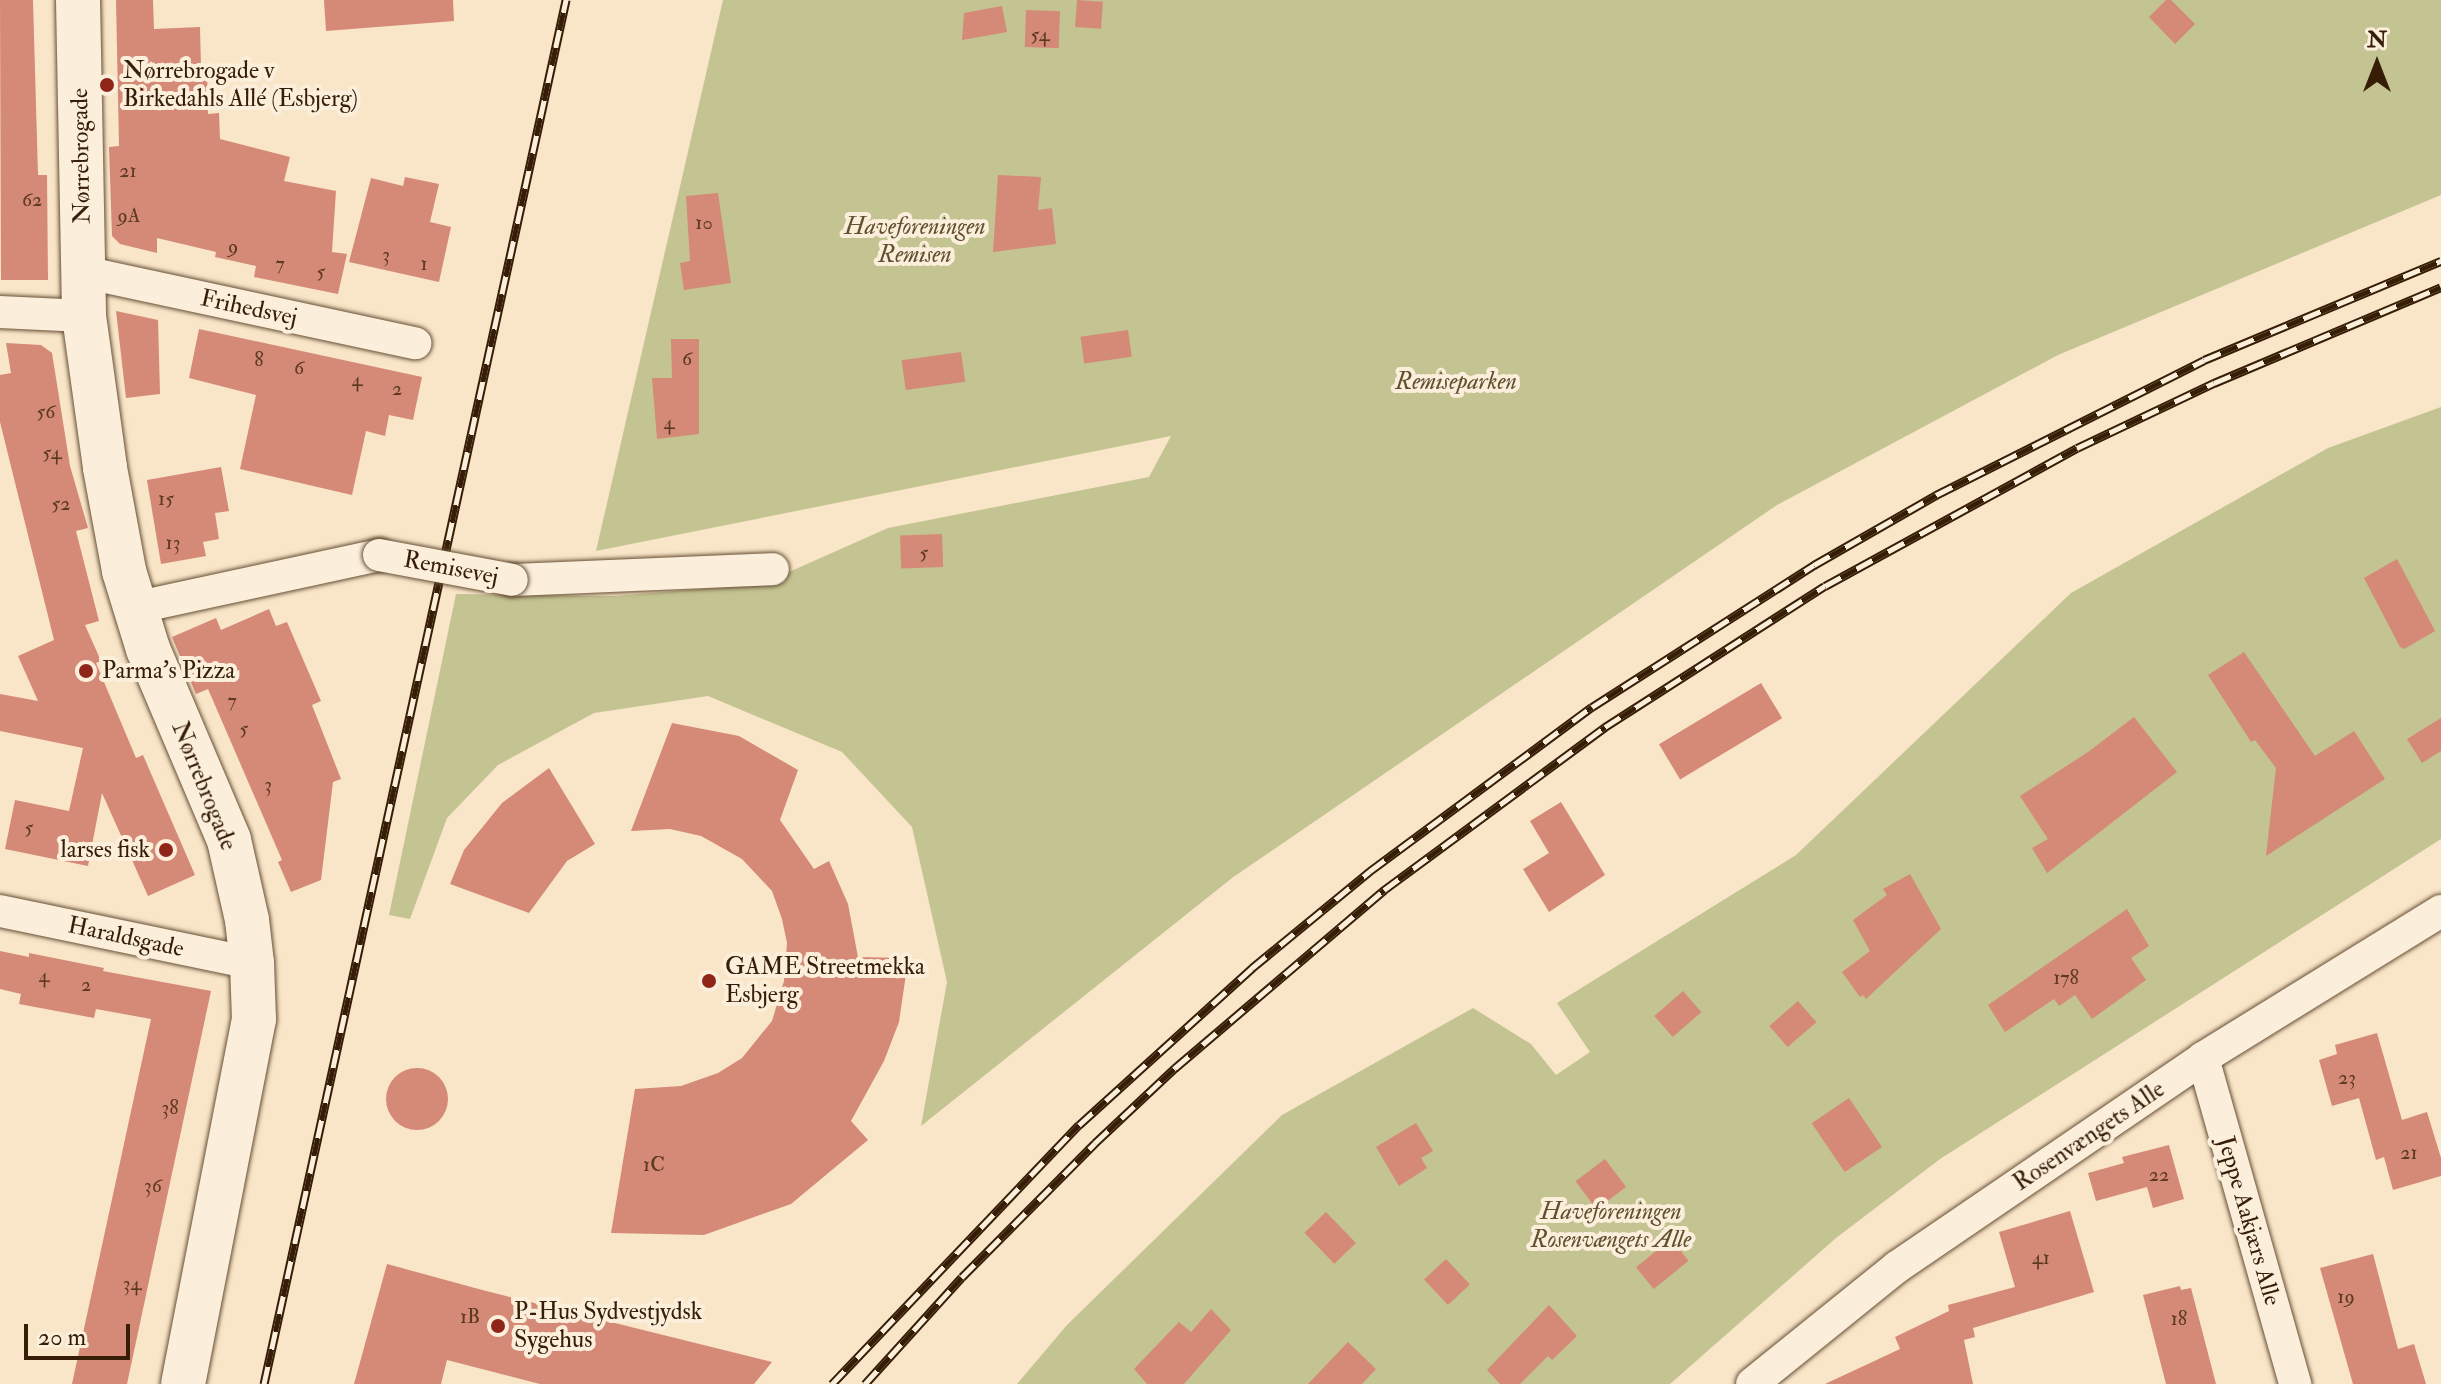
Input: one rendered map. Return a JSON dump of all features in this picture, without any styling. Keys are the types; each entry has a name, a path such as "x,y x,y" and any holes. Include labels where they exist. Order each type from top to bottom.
{"street":[{"name":"Nørrebrogade","path":"78,0 84,316 105,468 134,608 148,649 229,840 242,895 252,963 254,1019 183,1384"},
{"name":"Frihedsvej","path":"83,272 415,343"},
{"path":"0,312 84,316"},
{"name":"Remisevej","path":"134,608 379,555 512,580 773,569"},
{"name":"Haraldsgade","path":"0,911 252,963"},
{"name":"Rosenvængets Alle","path":"1752,1384 1897,1267 2203,1058 2441,911"},
{"name":"Jeppe Aakjærs Alle","path":"2203,1058 2295,1384"}],"green space":[{"name":"Remiseparken","path":"723,0 2441,0 2441,195 2058,355 1777,505 1232,878 921,1126 947,982 912,827 842,752 708,696 594,713 498,765 447,818 410,919 389,915 456,594 615,596 762,584 888,528 1149,477 1171,436 596,551"},
{"name":"Haveforeningen Rosenvængets Alle","path":"2441,407 2441,839 1940,1159 1836,1238 1670,1384 1017,1384 1067,1325 1282,1115 1473,1008 1531,1044 1556,1075 1590,1052 1557,1003 1796,855 2071,593 2328,448"}],"building":[{"path":"0,0 33,0 38,175 47,175 48,280 1,280"},
{"path":"116,0 153,0 154,29 200,27 201,68 207,68 208,114 219,113 220,139 290,157 284,181 336,191 332,252 347,254 338,294 254,277 256,266 215,257 216,252 157,238 157,253 120,244 112,236 109,147 119,146"},
{"path":"324,0 453,0 454,21 326,31"},
{"path":"1077,0 1103,2 1101,29 1075,27"},
{"path":"2166,0 2171,0 2195,24 2175,44 2149,17"},
{"path":"1002,6 1007,32 962,40 964,13"},
{"path":"1026,10 1060,11 1059,48 1025,47"},
{"path":"998,175 1041,177 1038,210 1052,208 1056,244 993,252"},
{"path":"405,177 439,184 430,222 451,227 439,282 349,262 371,178 403,186"},
{"path":"718,193 731,283 684,290 680,263 690,261 686,196"},
{"path":"116,311 158,320 160,394 126,398"},
{"path":"199,329 422,377 413,420 389,415 385,436 366,431 352,495 240,469 256,395 189,378"},
{"path":"1128,330 1132,357 1084,363 1080,337"},
{"path":"671,339 699,339 699,434 657,439 652,378 672,378"},
{"path":"6,343 41,345 52,353 70,466 88,528 76,531 99,621 85,625 101,661 96,663 136,758 143,755 195,875 148,896 102,793 88,866 5,849 15,800 69,811 83,748 0,731 0,694 38,701 18,656 54,640 0,422 0,375 11,373"},
{"path":"961,352 965,382 906,390 902,360"},
{"path":"221,467 229,511 215,513 219,539 203,542 206,556 161,564 147,480"},
{"path":"942,534 943,567 901,568 900,535"},
{"path":"2397,559 2435,631 2404,649 2400,647 2364,578"},
{"path":"269,609 276,626 287,622 321,701 312,705 341,779 333,782 321,880 291,892 278,862 282,860 208,689 196,694 172,637 216,618 221,630"},
{"path":"2244,652 2315,756 2354,731 2385,779 2266,856 2276,768 2255,740 2251,742 2208,675"},
{"path":"1761,683 1782,718 1680,779 1659,744"},
{"path":"2134,717 2177,772 2047,873 2032,848 2048,839 2020,796 2088,752"},
{"path":"2441,718 2441,751 2422,763 2407,739"},
{"path":"672,723 739,736 798,770 780,820 814,869 829,861 848,904 858,957 907,958 906,974 899,1022 884,1061 851,1121 868,1140 791,1204 704,1235 611,1233 635,1089 681,1086 718,1073 742,1058 772,1021 784,981 787,943 782,919 772,891 742,859 701,836 670,829 631,831"},
{"path":"549,768 595,844 567,861 529,913 450,884 464,850 502,803"},
{"path":"1561,802 1605,875 1549,912 1523,869 1549,853 1530,821"},
{"path":"1910,874 1941,929 1866,999 1863,995 1860,997 1842,972 1870,951 1853,920 1887,895 1883,889"},
{"path":"2127,909 2149,946 2131,958 2146,980 2092,1019 2075,995 2059,1006 2054,999 2005,1032 1988,1005"},
{"path":"0,951 29,957 29,953 104,968 103,971 211,991 127,1384 72,1384 151,1019 96,1009 94,1018 19,1004 21,994 0,989"},
{"path":"1683,991 1701,1012 1673,1037 1654,1016"},
{"path":"1798,1001 1816,1022 1788,1047 1769,1026"},
{"path":"2377,1033 2402,1120 2427,1112 2441,1158 2441,1176 2393,1190 2384,1157 2376,1160 2359,1098 2332,1106 2319,1060 2337,1054 2335,1045"},
{"path":"417,1068 439,1077 448,1099 439,1121 417,1130 395,1121 386,1099 395,1077"},
{"path":"1849,1098 1882,1147 1845,1172 1812,1123"},
{"path":"1416,1123 1433,1151 1421,1158 1427,1168 1399,1186 1376,1147"},
{"path":"2169,1145 2184,1199 2153,1208 2147,1187 2096,1201 2088,1173 2124,1163 2122,1157"},
{"path":"1605,1159 1626,1187 1597,1209 1575,1181"},
{"path":"2070,1211 2094,1292 1973,1328 1975,1337 1964,1340 1973,1384 1825,1384 1900,1349 1895,1337 1949,1311 1948,1305 2015,1287 1999,1232"},
{"path":"1326,1212 1356,1243 1334,1264 1304,1233"},
{"path":"1671,1239 1689,1261 1654,1289 1636,1267"},
{"path":"2373,1254 2398,1349 2414,1344 2426,1384 2353,1384 2320,1268"},
{"path":"1446,1259 1470,1285 1448,1305 1424,1279"},
{"name":"P-Hus Sydvestjydsk Sygehus","path":"387,1264 772,1362 754,1384 540,1384 447,1360 441,1384 354,1384"},
{"path":"2180,1286 2181,1290 2191,1288 2216,1384 2166,1384 2143,1295"},
{"path":"1549,1305 1577,1336 1552,1360 1548,1356 1520,1384 1500,1384 1487,1370"},
{"path":"1211,1309 1231,1330 1184,1384 1147,1384 1134,1369 1179,1322 1191,1332"},
{"path":"1348,1342 1376,1369 1362,1384 1308,1384"}],"railway":[{"path":"264,1384 566,0"},
{"path":"832,1384 1079,1125 1252,968 1370,871 1592,707 1814,565 1936,495 2204,360 2441,261"},
{"path":"865,1384 962,1277 1095,1143 1175,1068 1384,890 1605,727 1825,586 2077,448 2214,383 2441,287"}],"place":[{"name":"Nørrebrogade v Birkedahls Allé (Esbjerg)","path":"107,85"},
{"name":"Parma's Pizza","path":"86,671"},
{"name":"larses fisk","path":"166,850"},
{"name":"GAME Streetmekka Esbjerg","path":"709,981"},
{"name":"P-Hus Sydvestjydsk Sygehus","path":"498,1326"}],"park label":[{"name":"Haveforeningen Remisen","path":"915,241"}]}
